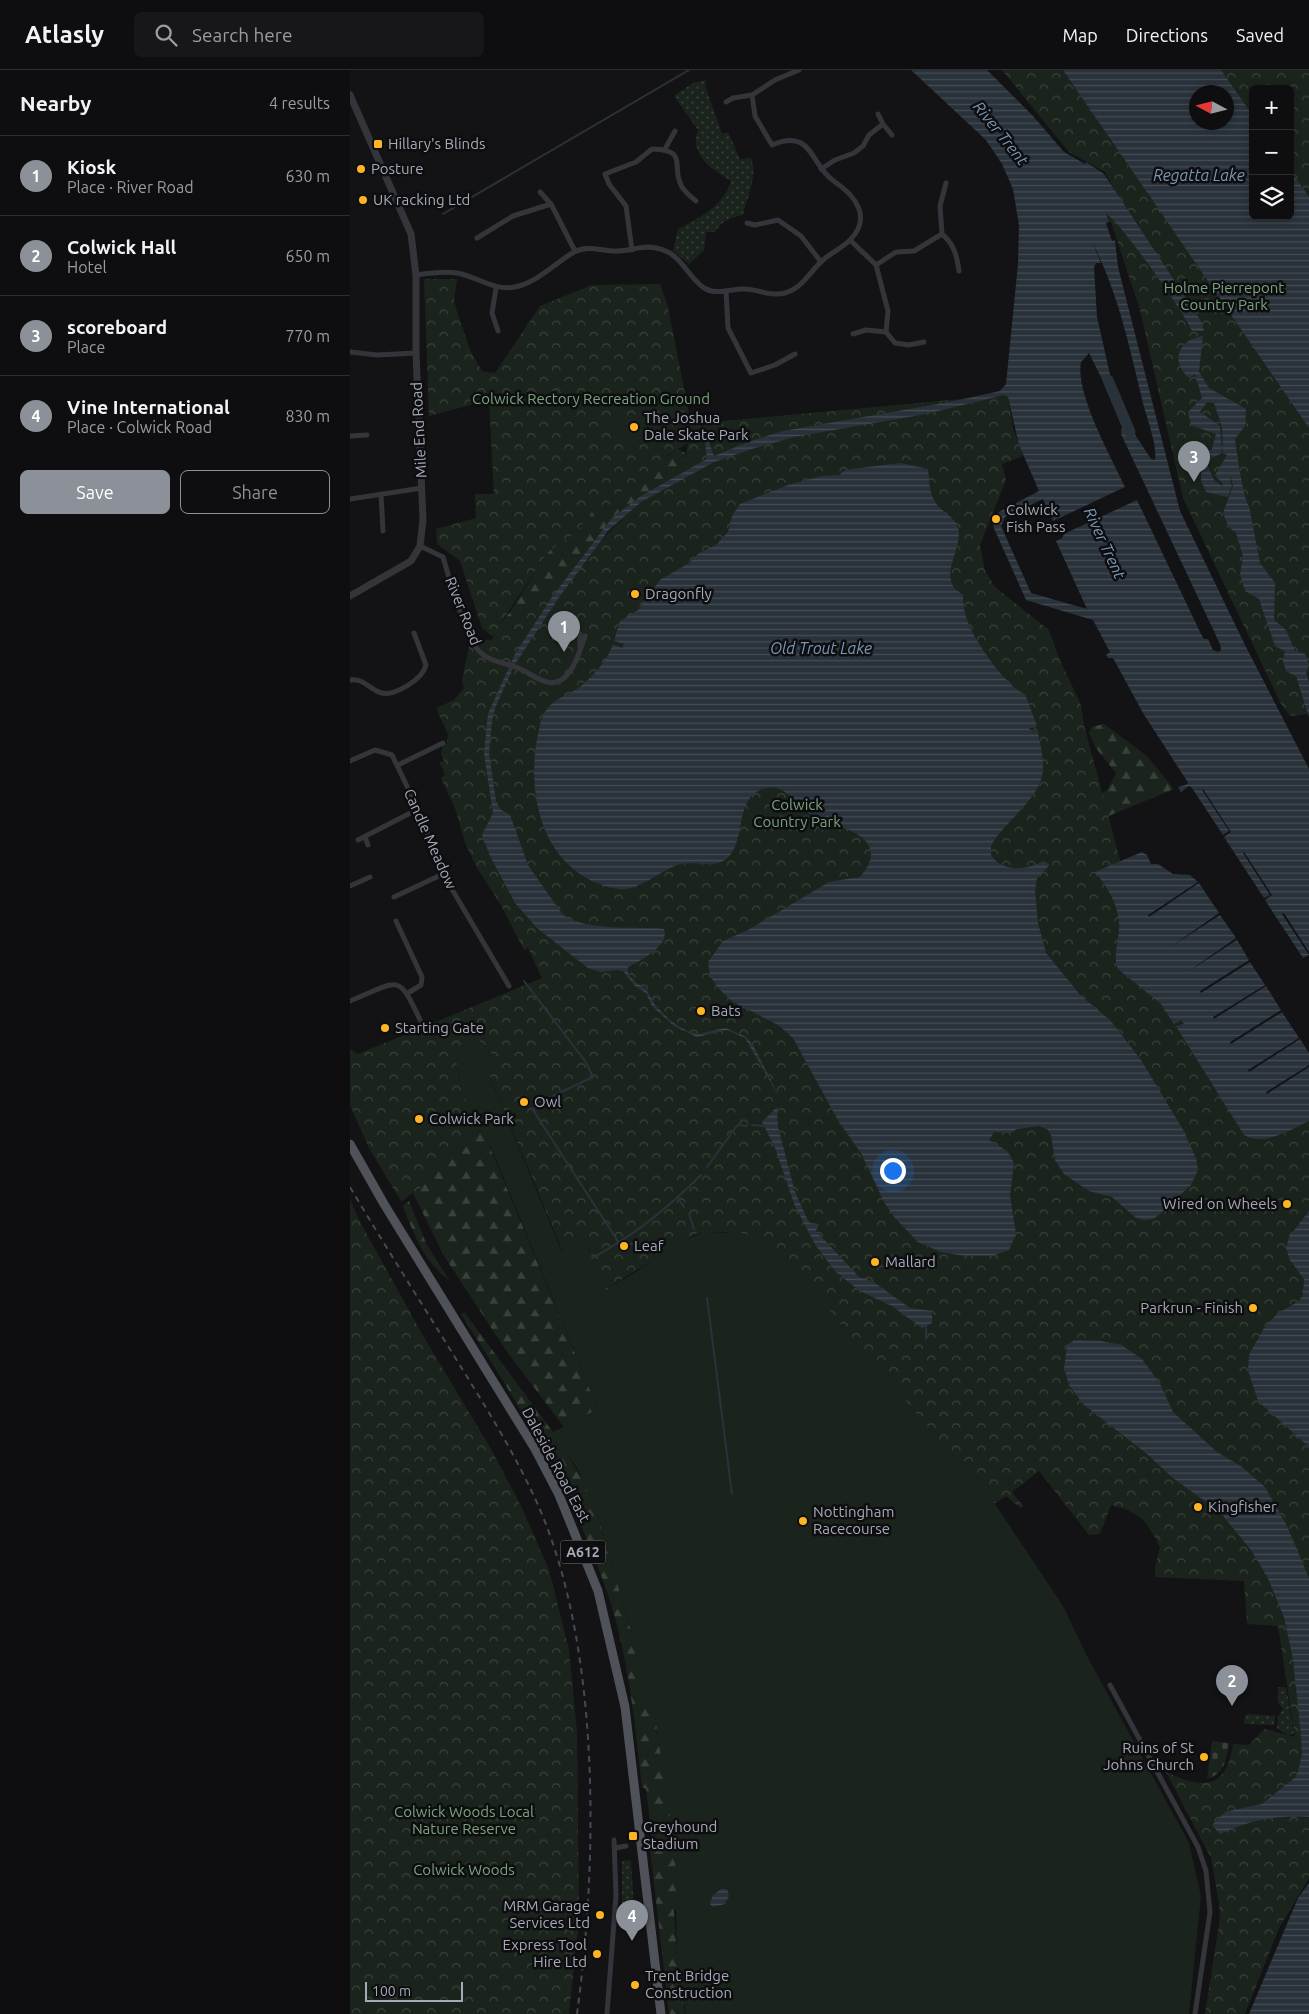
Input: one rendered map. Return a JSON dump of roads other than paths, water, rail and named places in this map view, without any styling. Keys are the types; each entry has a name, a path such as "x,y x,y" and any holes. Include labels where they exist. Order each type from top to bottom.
{"main road":[{"name":"Daleside Road East","path":"350,1144 384,1204 535,1449 563,1503 598,1591 625,1707 662,2014"}],"street":[{"path":"726,102 752,95 775,80 799,70"},
{"name":"Mile End Road","path":"350,95 409,227 416,275 416,353 423,534 420,546"},
{"path":"416,275 457,273 496,288 517,287 547,272 575,252 593,248 616,252 647,247 667,253 685,265 705,289 726,291 747,288 778,294 792,290 802,283 821,262 850,240 859,228 861,214 857,200 850,192 828,177 814,154 802,143 781,141 772,145 756,116 752,95"},
{"path":"878,114 882,124 892,135"},
{"path":"821,168 854,153 862,146 869,135 882,124"},
{"path":"665,149 676,131"},
{"path":"632,250 626,206 609,184 605,174 636,162 652,149 665,149 676,159 682,187 696,201"},
{"path":"946,183 940,206 942,234 950,241 957,256 959,269 965,265"},
{"path":"540,192 551,204 575,252"},
{"path":"477,238 513,216 551,204"},
{"path":"747,223 755,225 778,220 801,236 821,262"},
{"path":"876,265 896,252 914,251 942,234"},
{"path":"850,240 876,265 888,311 886,332"},
{"path":"496,288 492,313 498,331"},
{"path":"726,291 728,328 751,373 775,365 795,354"},
{"path":"853,334 866,330 886,332 896,343 909,345 921,342 921,350"},
{"path":"350,352 377,355 416,353"},
{"path":"350,436 366,435"},
{"path":"350,499 422,488"},
{"path":"381,494 384,531"},
{"path":"376,520 383,520"},
{"path":"350,596 402,567 416,554 420,546"},
{"name":"River Road","path":"420,546 442,556 469,632 477,650 487,658 527,671 548,682 565,678 572,670 582,635"},
{"path":"350,680 362,680 380,693 388,693 420,677 426,665 414,633"},
{"path":"398,765 443,743"},
{"path":"437,746 440,752"},
{"name":"Candle Meadow","path":"350,761 378,750 392,754 418,809 443,874 509,986"},
{"path":"358,840 418,809"},
{"path":"364,837 368,845"},
{"path":"394,897 443,874"},
{"path":"350,886 370,877"},
{"path":"396,922 422,977 421,985 408,993"},
{"path":"350,1000 391,983 402,986 408,993 423,1026"},
{"path":"1110,1685 1198,1847 1206,1872 1210,1912 1195,2014"},
{"path":"607,2014 616,1894 614,1840"},
{"path":"615,1848 626,1846"}],"water":[{"path":"911,70 987,70 1033,116 1064,152 1085,164 1086,162 1104,174 1201,321 1204,331 1192,331 1151,268 1124,232 1106,214 1109,222 1106,223 1112,241 1115,240 1118,267 1180,511 1246,647 1309,769 1309,952 1284,913 1282,914 1309,955 1303,958 1265,900 1272,895 1244,852 1270,895 1264,898 1224,837 1231,832 1203,789 1229,831 1223,835 1192,788 1189,786 1181,792 1178,787 1188,784 1187,781 1143,713 1113,658 1108,658 1106,655 1110,652 1093,620 1026,600 993,526 999,512 1039,491 1019,445 1008,397 1004,395 926,414 794,437 714,462 641,502 608,531 560,596 515,664 495,708 489,753 496,801 500,809 510,815 528,865 562,914 572,920 597,926 664,929 663,941 653,952 628,967 628,974 635,982 646,989 655,1005 672,1022 687,1031 698,1034 726,1028 746,1037 753,1045 780,1098 745,1038 727,1030 697,1037 674,1026 652,1006 646,993 635,986 623,971 601,972 588,968 537,928 515,903 490,856 482,835 493,813 484,753 488,714 515,654 552,597 612,518 641,496 707,459 704,434 706,434 714,456 748,442 783,431 950,402 1000,391 1006,384 1018,264 1019,225 1013,189 1002,164 986,140","holes":["1092,242 1101,262 1117,302 1129,343 1153,440 1155,460 1151,459 1124,418 1119,420 1122,427 1121,434 1220,644 1221,650 1218,652 1213,650 1208,639 1204,639 1201,634 1137,500 1064,534 1062,538 1056,541 1087,609 1031,593 1001,526 1005,517 1043,499 1053,521 1125,487 1088,407 1081,375 1081,362 1089,353 1109,393 1114,392 1097,317 1094,267 1096,263 1101,263"]},
{"name":"Regatta Lake","path":"1063,70 1221,70 1231,85 1189,85 1189,130 1234,130 1234,89 1249,110 1249,220 1294,220 1294,176 1309,197 1309,428"},
{"path":"1203,336 1199,372 1209,388 1246,409 1245,426 1235,439 1242,485 1249,506 1260,563 1275,583 1274,620 1286,630 1295,651 1305,654 1309,665 1306,673 1309,683 1309,717 1296,676 1286,671 1283,661 1285,651 1275,646 1259,599 1245,591 1240,574 1243,556 1236,533 1229,527 1223,513 1233,486 1231,477 1229,477 1232,486 1228,497 1206,492 1201,480 1201,458 1212,449 1216,434 1191,425 1188,412 1202,398 1195,374 1189,378 1183,371 1178,358 1179,352 1183,347 1194,338","holes":["1207,402 1214,403 1222,426 1223,453 1227,455 1215,475 1223,484 1222,486 1214,480 1205,461 1222,453 1220,426 1200,412"]},
{"name":"Old Trout Lake","path":"900,463 928,469 930,489 934,500 953,519 958,528 958,542 950,575 955,589 963,595 964,610 969,625 985,654 1001,675 1025,694 1037,726 1029,728 1034,730 1031,734 1037,729 1041,746 1043,770 1040,784 1029,800 995,839 991,846 991,855 996,861 1008,867 1023,868 1043,861 1049,864 1037,878 1035,890 1038,923 1046,953 1081,996 1110,1020 1141,1060 1182,1128 1196,1158 1198,1170 1191,1185 1160,1214 1153,1219 1143,1220 1135,1217 1112,1197 1089,1191 1064,1174 1055,1160 1051,1135 1047,1129 1039,1126 1017,1129 1011,1133 994,1132 989,1140 1007,1151 1014,1163 1010,1195 1016,1234 1009,1250 991,1256 965,1256 941,1252 918,1242 895,1218 884,1202 861,1153 839,1122 793,1038 778,1025 733,1002 719,989 710,976 708,962 723,941 748,930 829,882 860,877 869,863 871,852 867,843 848,829 812,815 784,791 770,787 752,795 746,804 735,847 730,856 721,862 711,864 680,864 632,888 617,889 592,881 573,869 558,853 547,834 539,813 535,791 536,746 540,725 547,709 551,704 574,691 590,678 600,667 613,644 622,648 624,644 614,641 620,621 638,610 660,580 689,563 699,553 716,545 728,532 732,516 740,504 788,485 822,476 839,475 845,470"},
{"path":"1142,852 1147,855 1151,864 1158,864 1173,874 1190,875 1198,882 1148,915 1149,917 1199,883 1219,913 1169,948 1220,915 1236,938 1186,973 1237,940 1249,960 1200,991 1201,993 1250,962 1265,985 1213,1017 1214,1019 1266,986 1281,1010 1230,1042 1231,1044 1282,1012 1299,1038 1248,1070 1249,1072 1300,1039 1309,1053 1309,1065 1266,1092 1267,1094 1309,1067 1309,1121 1269,1138 1260,1139 1244,1135 1176,1026 1184,1024 1180,1018 1174,1024 1161,1004 1118,969 1116,954 1119,930 1118,914 1109,891 1095,872"},
{"path":"777,1107 778,1127 795,1192 809,1223 819,1224 816,1231 859,1277 872,1281 910,1308 932,1311 932,1323 922,1328 892,1306 860,1291 836,1272 816,1246 795,1206 775,1148 762,1122"},
{"path":"1309,1211 1309,1447 1258,1401 1248,1370 1249,1355 1264,1328 1277,1314 1299,1301 1303,1295 1304,1279 1290,1260 1286,1248 1289,1237"},
{"path":"1074,1340 1101,1341 1121,1345 1142,1359 1160,1384 1173,1412 1217,1452 1242,1467 1265,1487 1287,1526 1309,1578 1309,1817 1285,1817 1263,1820 1242,1825 1220,1834 1212,1825 1225,1812 1262,1804 1297,1776 1302,1754 1301,1736 1293,1659 1284,1617 1267,1576 1251,1550 1220,1512 1173,1478 1147,1454 1083,1404 1069,1385 1064,1368 1067,1346"},
{"path":"1309,1883 1309,2014 1249,2014 1298,1898"},
{"path":"721,1889 727,1889 729,1896 725,1904 713,1907 710,1904 713,1895"}],"waterway":[{"path":"443,214 689,70"},
{"name":"River Trent","path":"1108,380 1130,432"},
{"path":"524,981 585,1061 593,1077 538,1103 533,1110 619,1243"},
{"path":"707,1167 736,1127 738,1125 747,1126"},
{"path":"752,1125 765,1126"},
{"path":"592,1258 650,1221 701,1175"},
{"path":"677,1197 684,1207"},
{"path":"689,1214 694,1229"},
{"path":"707,1298 732,1494"},
{"path":"926,1326 926,1339"}],"railway":[{"path":"350,1187 507,1444 538,1505 559,1562 574,1623 584,1689 589,1756 589,1890 577,2014"}],"place":[{"name":"Hillary's Blinds","path":"378,144"},
{"name":"Posture","path":"361,169"},
{"name":"UK racking Ltd","path":"363,200"},
{"name":"The Joshua Dale Skate Park","path":"634,427"},
{"name":"scoreboard","path":"1194,482"},
{"name":"Colwick Fish Pass","path":"996,519"},
{"name":"Dragonfly","path":"635,594"},
{"name":"Kiosk","path":"564,652"},
{"name":"Bats","path":"701,1011"},
{"name":"Starting Gate","path":"385,1028"},
{"name":"Owl","path":"524,1102"},
{"name":"Colwick Park","path":"419,1119"},
{"name":"Wired on Wheels","path":"1287,1204"},
{"name":"Leaf","path":"624,1246"},
{"name":"Mallard","path":"875,1262"},
{"name":"Parkrun - Finish","path":"1253,1308"},
{"name":"Kingfisher","path":"1198,1507"},
{"name":"Nottingham Racecourse","path":"803,1521"},
{"name":"Colwick Hall","path":"1232,1706"},
{"name":"Ruins of St Johns Church","path":"1204,1757"},
{"name":"Greyhound Stadium","path":"633,1836"},
{"name":"MRM Garage Services Ltd","path":"600,1915"},
{"name":"Vine International","path":"632,1941"},
{"name":"Express Tool Hire Ltd","path":"597,1954"},
{"name":"Trent Bridge Construction","path":"635,1985"}],"park label":[{"name":"Holme Pierrepont Country Park","path":"1224,296"},
{"name":"Colwick Rectory Recreation Ground","path":"591,399"},
{"name":"Colwick Country Park","path":"797,814"},
{"name":"Colwick Woods Local Nature Reserve","path":"464,1820"},
{"name":"Colwick Woods","path":"464,1870"}]}
